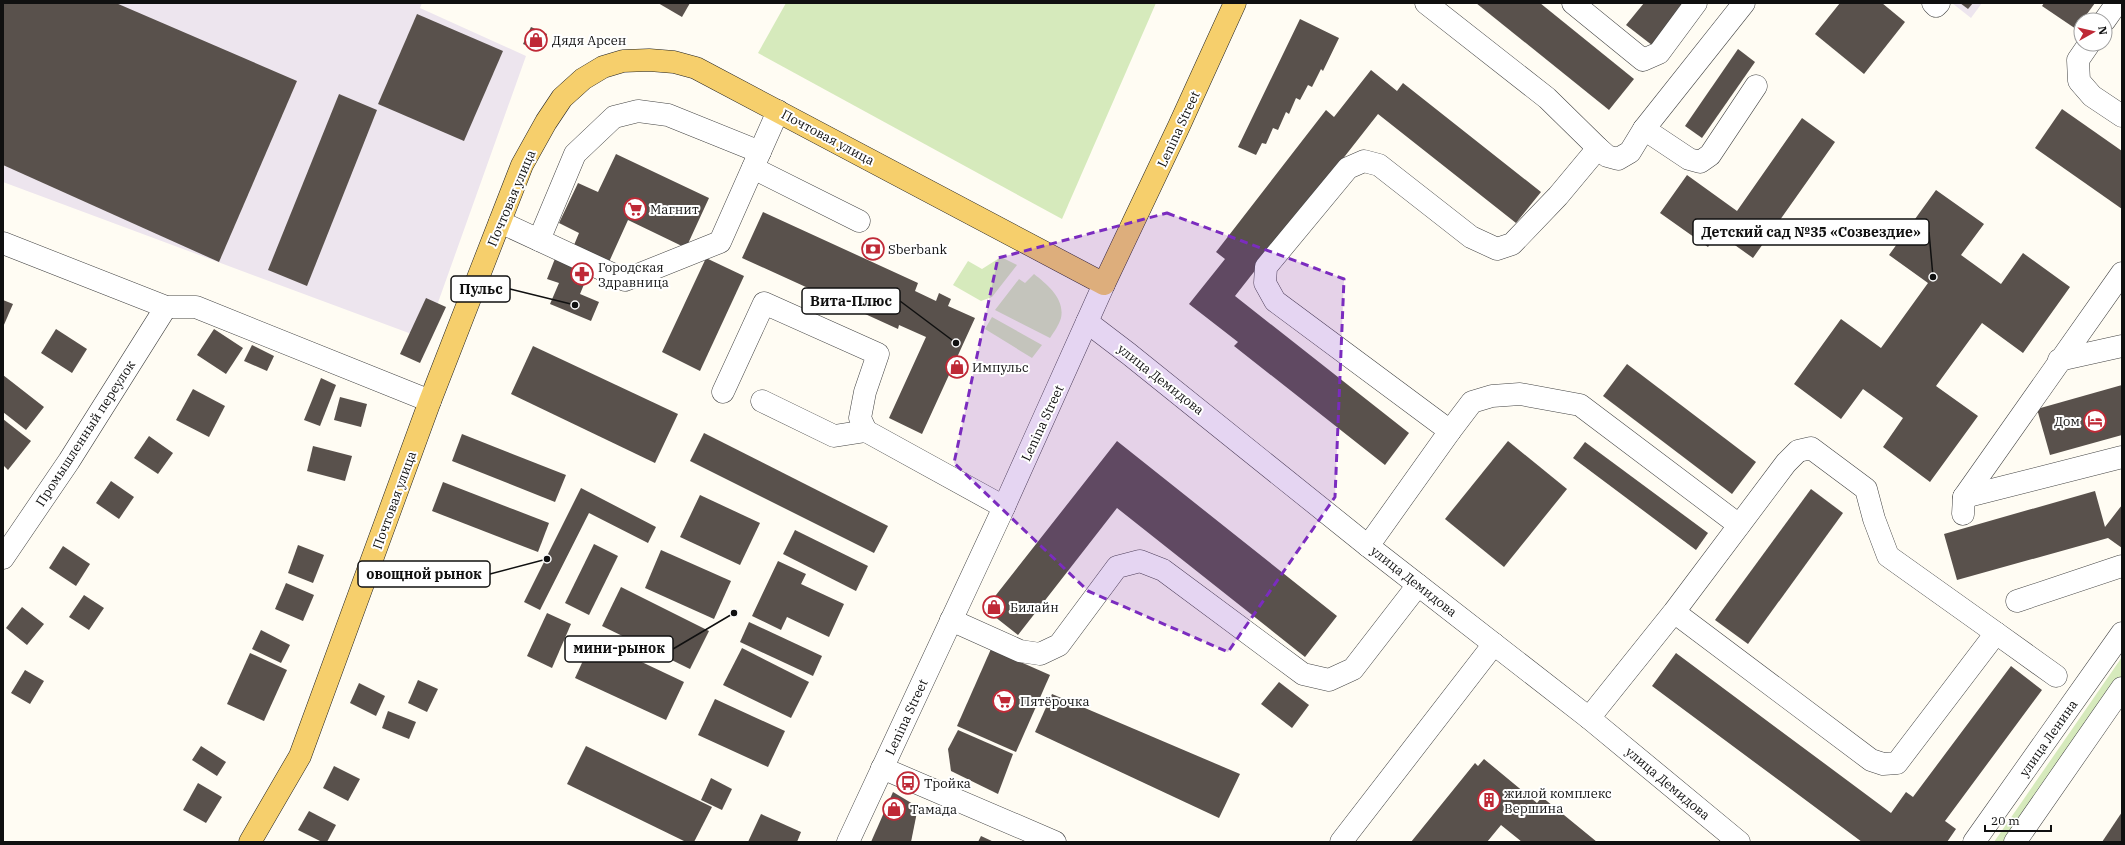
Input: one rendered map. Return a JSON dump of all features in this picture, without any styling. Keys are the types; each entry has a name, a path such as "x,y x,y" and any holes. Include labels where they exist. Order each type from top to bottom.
{"main road":[{"name":"Lenina Street","path":"1104,284 1180,126 1235,3"},
{"name":"Почтовая улица","path":"250,842 300,756 430,401 522,165 546,122 562,98 583,79 603,67 623,61 674,62 696,68 1104,284"}],"street":[{"path":"1426,3 1548,98 1607,156 1618,159 1630,152 1644,129 1744,3"},
{"path":"1581,6 1643,60 1659,53 1696,3"},
{"path":"1932,3 1936,6 1939,3"},
{"path":"2111,12 2117,3"},
{"path":"2084,52 2078,60 2079,80 2092,96 2122,116"},
{"path":"1644,129 1689,159 1700,162 1710,155 1756,86"},
{"path":"539,240 575,154 614,117 638,111 668,115 757,160 859,221"},
{"path":"500,222 625,280 720,242 778,111"},
{"path":"1450,431 1275,301 1265,283 1266,267 1348,168 1364,161 1379,165 1471,237 1497,249 1512,244 1558,196 1598,148"},
{"path":"3,243 166,307 196,307 430,401"},
{"path":"2122,273 2059,360 1964,506 2122,457"},
{"name":"Lenina Street","path":"848,842 1004,507 1104,284"},
{"path":"722,392 764,303 878,354 864,392 860,418 866,431 1004,507"},
{"name":"Промышленный переулок","path":"3,558 69,461 166,307"},
{"name":"улица Демидова","path":"1087,322 1368,546 1589,718 1739,842"},
{"path":"2059,360 2122,346"},
{"path":"1368,546 1472,402 1492,396 1520,394 1580,405 1739,525"},
{"path":"762,401 834,436 866,431"},
{"path":"1589,718 1674,612 1786,463 1798,451 1811,448 1866,489 1874,519 1888,556 2056,676"},
{"path":"951,620 1020,651 1040,654 1059,645 1117,567 1140,561 1163,570 1303,674 1329,680 1353,669 1418,585"},
{"path":"2017,601 2122,566"},
{"path":"1674,612 1871,760 1883,764 1897,763 1996,633"},
{"name":"улица Ленина","path":"1974,842 2122,633"},
{"path":"1341,842 1494,644"},
{"path":"2015,842 2122,688"},
{"path":"882,768 1055,842"}],"highlighted area":[{"path":"1167,213 1344,279 1335,497 1228,652 1088,591 954,463 998,258"}],"shaded area":[{"path":"3,3 422,3 420,8 526,56 425,339 3,182"},
{"path":"1952,3 1982,3 1971,18"}],"green space":[{"path":"786,3 1156,3 1062,219 758,53"},
{"path":"1001,257 1017,265 992,297 981,301 953,285 968,261 982,269"},
{"path":"1034,274 1054,293 1058,299 1062,311 1058,326 1050,338 995,310 1019,279 1025,283"},
{"path":"992,317 1042,345 1032,358 985,329"},
{"path":"2122,657 2122,675 2006,842 1994,842"}],"building":[{"path":"4,3 116,3 297,81 219,262 3,165"},
{"path":"658,3 690,3 682,17"},
{"path":"1476,3 1540,3 1634,79 1609,110"},
{"path":"1644,3 1694,3 1657,49 1626,25"},
{"path":"1840,3 1882,3 1905,22 1864,74 1815,34"},
{"path":"1960,3 1973,3 1968,9"},
{"path":"2044,3 2095,3 2088,12 2073,12 2073,27 2042,6"},
{"path":"417,14 503,51 464,141 378,104"},
{"path":"1300,19 1339,38 1323,71 1321,69 1312,87 1308,85 1300,100 1296,98 1289,114 1286,112 1278,130 1273,128 1266,144 1262,143 1256,155 1238,147"},
{"path":"531,27 547,34 539,51 523,44"},
{"path":"1738,49 1755,62 1702,138 1685,126"},
{"path":"1371,70 1397,91 1403,83 1541,192 1516,223 1378,114 1235,296 1409,433 1385,465 1234,346 1238,342 1189,304 1225,259 1216,252 1326,110 1334,117"},
{"path":"339,94 377,110 307,286 268,270"},
{"path":"2062,109 2122,151 2122,209 2035,148"},
{"path":"1802,118 1835,142 1753,258 1718,233 1708,247 1660,213 1687,175 1737,211"},
{"name":"Магнит","path":"616,154 709,198 686,248 628,220 609,262 574,245 579,233 559,223 578,183 598,192"},
{"path":"1936,190 1984,224 1961,255 2001,284 2023,253 2070,287 2023,353 1982,323 1936,386 1978,416 1930,482 1883,447 1903,418 1863,389 1841,419 1794,384 1841,319 1881,348 1928,283 1889,255"},
{"path":"763,212 918,283 915,291 936,301 939,293 951,299 948,306 975,318 922,434 889,418 926,337 899,325 898,329 742,258"},
{"path":"556,256 590,270 580,294 599,302 591,321 550,304 559,283 547,279"},
{"path":"706,258 744,276 700,371 662,352"},
{"path":"426,298 446,307 420,363 400,354"},
{"path":"3,300 13,304 3,327"},
{"path":"56,329 87,349 72,373 41,353"},
{"path":"214,329 243,348 226,374 197,355"},
{"path":"252,345 274,356 267,371 244,361"},
{"path":"533,346 678,414 655,463 511,394"},
{"path":"1627,364 1756,462 1732,494 1603,396"},
{"path":"3,375 44,407 26,430 3,412"},
{"path":"321,378 336,385 320,426 304,420"},
{"path":"2122,385 2122,435 2050,455 2037,409"},
{"path":"193,389 225,406 209,437 176,420"},
{"path":"340,397 367,404 361,427 334,420"},
{"path":"3,419 31,441 8,470 3,465"},
{"path":"704,433 888,526 874,553 690,461"},
{"path":"462,434 566,475 555,502 452,461"},
{"path":"149,436 173,453 158,474 134,458"},
{"path":"1117,441 1337,616 1305,657 1117,508 1018,635 985,609"},
{"path":"1508,441 1567,489 1504,567 1445,519"},
{"path":"1585,442 1708,533 1696,550 1573,458"},
{"path":"313,446 352,456 345,481 307,471"},
{"path":"111,481 134,497 119,519 96,503"},
{"path":"443,482 549,523 538,552 432,511"},
{"path":"581,488 656,527 648,543 589,513 540,610 524,602"},
{"path":"1811,489 1843,513 1748,644 1715,620"},
{"path":"2095,491 2105,527 2122,505 2122,548 2108,538 1957,580 1944,534"},
{"path":"700,495 760,523 740,565 680,537"},
{"path":"795,530 868,566 856,591 783,554"},
{"path":"594,544 618,556 589,615 565,603"},
{"path":"298,545 324,555 313,583 288,573"},
{"path":"63,546 90,564 76,586 49,568"},
{"path":"661,550 731,581 714,619 645,588"},
{"path":"778,561 806,574 801,584 844,604 829,637 787,617 781,630 752,616"},
{"path":"286,583 314,595 303,621 275,609"},
{"path":"621,587 709,631 690,669 602,626"},
{"path":"84,595 104,608 89,630 69,617"},
{"path":"22,607 44,624 27,645 6,628"},
{"path":"547,613 571,624 552,668 527,656"},
{"path":"749,622 822,656 813,676 740,642"},
{"path":"261,630 290,645 281,663 252,649"},
{"path":"593,639 684,682 666,720 575,678"},
{"path":"742,648 809,682 791,718 723,685"},
{"name":"Пятёрочка","path":"991,649 1050,675 1016,752 957,726"},
{"path":"250,653 287,670 264,721 227,704"},
{"path":"1676,653 1891,813 1906,792 1913,797 2011,666 2042,690 1945,821 1956,829 1947,842 1862,842 1652,686"},
{"path":"25,670 44,681 30,704 11,693"},
{"path":"418,680 438,689 427,712 408,703"},
{"path":"1279,682 1309,705 1292,728 1261,704"},
{"path":"359,683 385,696 376,716 350,703"},
{"path":"1052,694 1240,774 1219,818 1035,732"},
{"path":"715,699 785,731 768,767 698,735"},
{"path":"388,711 416,722 409,739 382,728"},
{"path":"958,730 1013,754 998,794 951,771 948,749"},
{"path":"201,746 226,762 217,776 192,760"},
{"path":"586,746 712,807 694,842 686,842 567,784"},
{"name":"жилой комплекс Вершина","path":"1484,759 1537,803 1542,797 1597,842 1522,842 1501,825 1487,842 1411,842 1475,763 1478,766"},
{"path":"334,766 360,779 348,801 323,788"},
{"path":"711,778 732,789 722,810 701,800"},
{"path":"198,783 222,797 206,823 183,810"},
{"path":"893,792 918,807 911,842 871,842"},
{"path":"309,811 336,825 327,842 322,842 298,830"},
{"path":"2122,812 2122,842 2102,842"},
{"path":"761,814 801,832 797,842 748,842"},
{"path":"981,836 994,842 978,842"}],"place":[{"name":"Дядя Арсен","path":"536,40"},
{"name":"Магнит","path":"635,209"},
{"name":"Sberbank","path":"873,249"},
{"name":"Городская Здравница","path":"582,274"},
{"name":"Детский сад №35 «Созвездие»","path":"1933,277"},
{"name":"Пульс","path":"575,305"},
{"name":"Вита-Плюс","path":"956,343"},
{"name":"Импульс","path":"957,367"},
{"name":"Дом","path":"2095,421"},
{"name":"овощной рынок","path":"547,559"},
{"name":"Билайн","path":"994,607"},
{"name":"мини-рынок","path":"734,613"},
{"name":"Пятёрочка","path":"1004,701"},
{"name":"Тройка","path":"908,783"},
{"name":"жилой комплекс Вершина","path":"1489,800"},
{"name":"Тамада","path":"894,809"}]}
